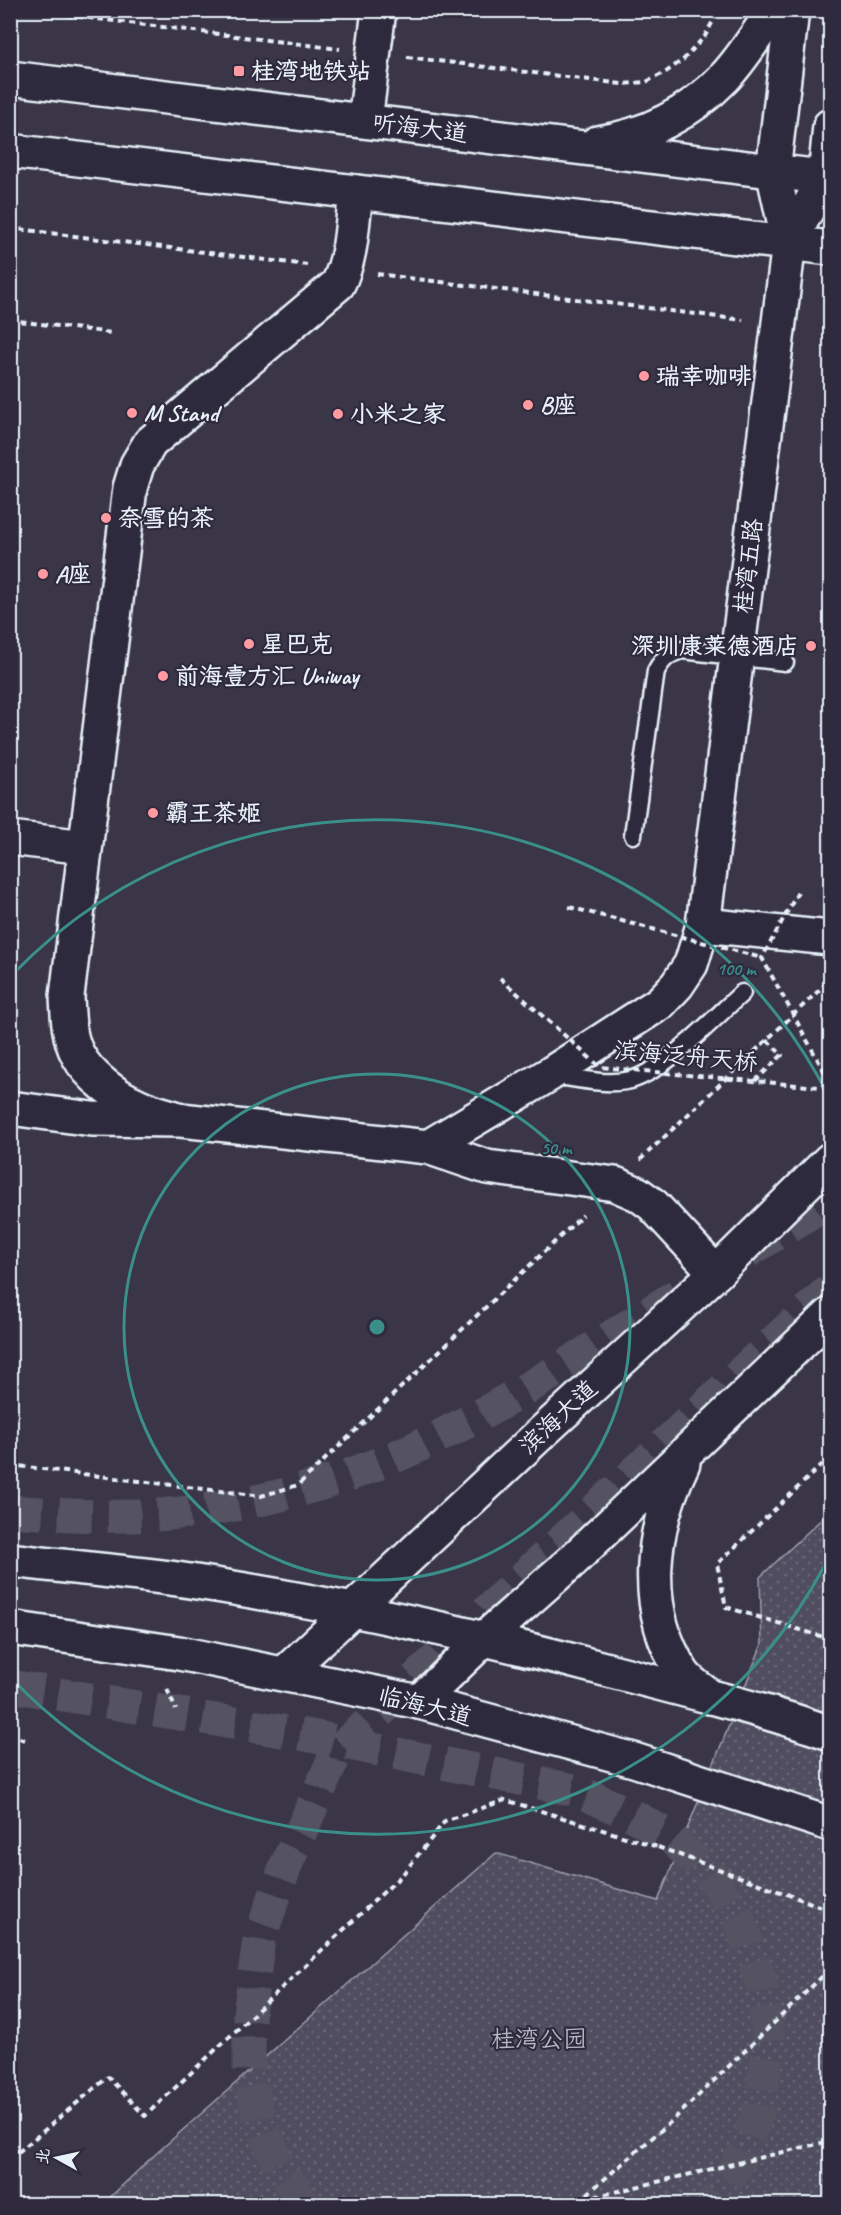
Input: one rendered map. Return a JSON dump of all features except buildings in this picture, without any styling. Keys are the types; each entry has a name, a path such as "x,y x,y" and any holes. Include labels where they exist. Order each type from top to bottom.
{"main road":[{"path":"365,121 379,10"},
{"path":"569,147 608,141 637,133 680,114 725,76 774,10"},
{"name":"桂湾五路","path":"428,1147 550,1074 666,997 677,986 691,964 703,925 789,243 773,171 792,10"},
{"name":"听海大道","path":"10,78 828,178"},
{"name":"桂湾五路","path":"789,243 828,178 831,126"},
{"path":"10,151 831,248"},
{"path":"181,1120 137,1106 112,1090 91,1071 78,1054 68,1024 67,996 130,488 137,465 150,443 338,284 345,270 356,192"},
{"path":"10,838 85,847"},
{"path":"703,925 831,938"},
{"path":"10,1108 92,1119 181,1120 428,1147 487,1167 615,1184 638,1194 653,1205 716,1273"},
{"name":"滨海大道","path":"285,1673 716,1273 831,1161"},
{"path":"419,1702 485,1638 571,1562 831,1315"},
{"path":"689,1451 672,1486 658,1530 653,1579 659,1616 669,1645 683,1674 710,1697"},
{"path":"10,1560 174,1579 351,1610 485,1638 710,1697 831,1733"},
{"name":"临海大道","path":"10,1628 151,1648 285,1673 419,1702 683,1775 831,1824"}],"lane":[{"path":"633,836 656,671 661,661 670,654 682,650 785,662"},
{"path":"550,1074 607,1082 625,1081 647,1074 666,1061 742,993"}],"path":[{"path":"10,320 111,333"},
{"path":"762,958 798,892"},
{"path":"569,906 762,958 831,1082"},
{"name":"滨海泛舟天桥","path":"500,978 600,1067 831,1088"},
{"path":"10,1465 261,1496 298,1485 831,980"},
{"path":"755,1081 782,1055 767,1040"},
{"path":"831,1457 717,1564 726,1607 831,1640"},
{"path":"167,1689 176,1710"},
{"path":"10,1734 26,1741"},
{"path":"10,2159 108,2077 145,2116 403,1874 445,1821 505,1800 658,1847 831,1910"},
{"path":"579,2201 674,2119 831,1969"},
{"path":"564,2205 831,2141"},
{"path":"823,2205 831,2197"}],"green space":[{"name":"桂湾公园","path":"830,1511 830,2204 103,2204 150,2159 496,1853 658,1901 762,1644 760,1577"}],"tunnel":[{"path":"747,1252 823,1205 830,1198"},
{"path":"305,2204 280,2168 259,2119 249,2073 249,2015 259,1939 286,1865 336,1753 830,1289"},
{"path":"10,1511 102,1516 180,1513 252,1502 321,1484 369,1467 463,1424 554,1372 685,1290"},
{"path":"10,1686 306,1735 578,1791 632,1815 669,1836 710,1874 740,1922 763,1988 769,2047 758,2114 737,2165 712,2204"}],"place":[{"name":"桂湾地铁站","path":"239,71"},
{"name":"瑞幸咖啡","path":"644,376"},
{"name":"B座","path":"528,405"},
{"name":"M Stand","path":"132,413"},
{"name":"小米之家","path":"338,414"},
{"name":"奈雪的茶","path":"106,518"},
{"name":"A座","path":"43,574"},
{"name":"星巴克","path":"249,644"},
{"name":"深圳康莱德酒店","path":"811,646"},
{"name":"前海壹方汇 Uniway","path":"163,676"},
{"name":"霸王茶姬","path":"153,813"}]}
